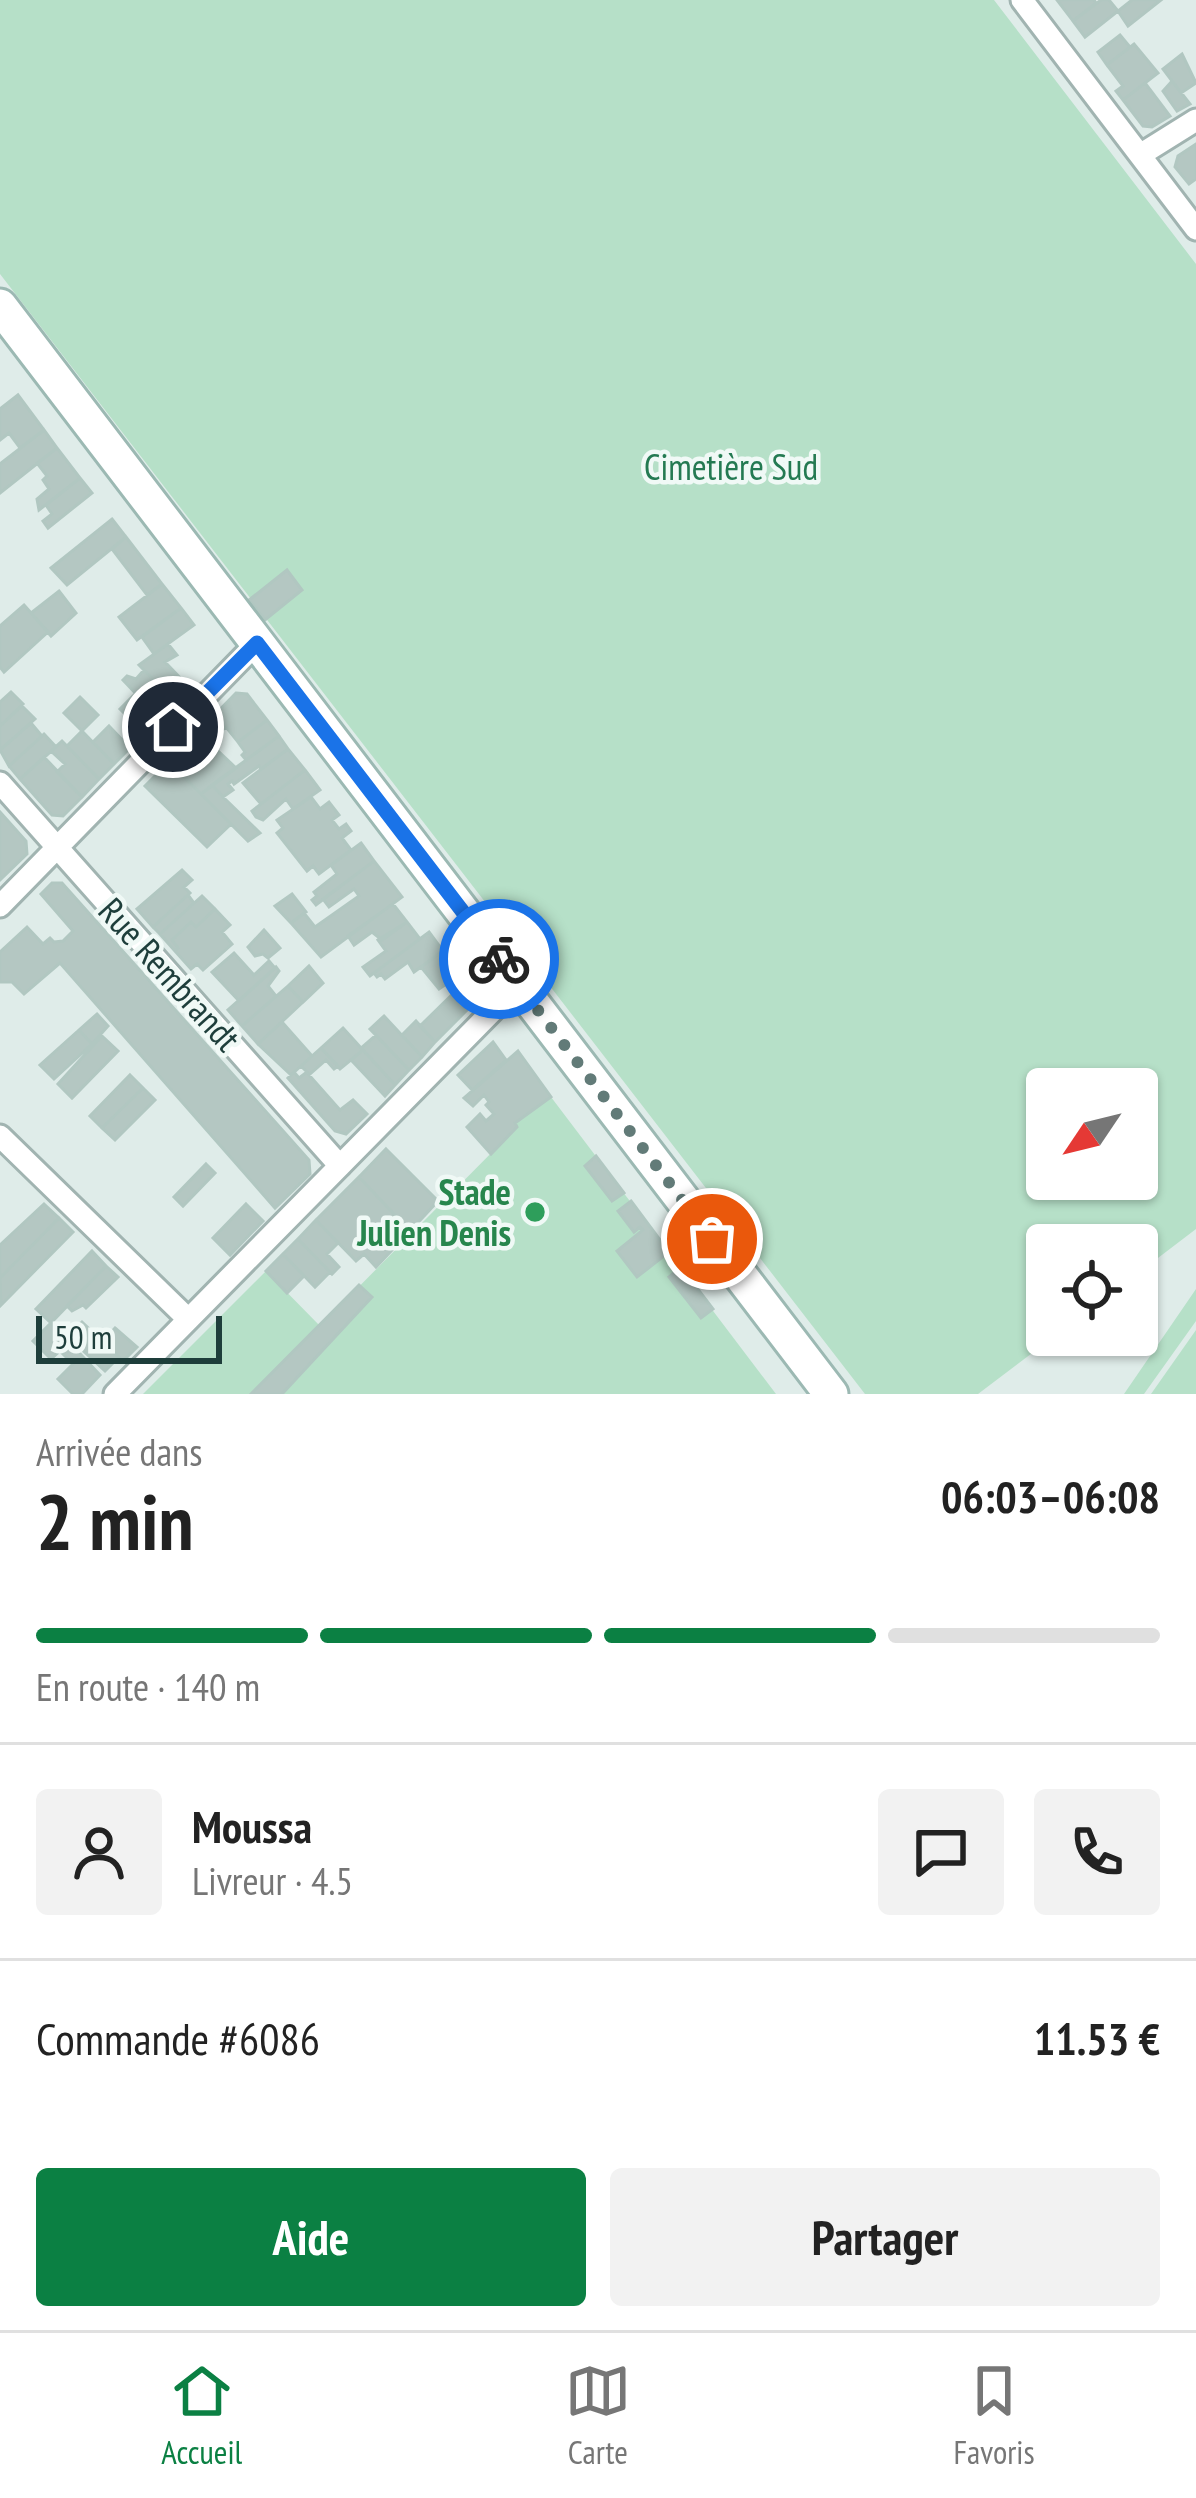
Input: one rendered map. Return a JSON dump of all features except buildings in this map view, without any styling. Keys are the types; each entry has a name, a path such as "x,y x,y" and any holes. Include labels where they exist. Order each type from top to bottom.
{"main road":[{"path":"0,306 250,649"},
{"path":"0,339 250,649 831,1394"},
{"path":"512,990 811,1394"}],"street":[{"path":"1022,0 1196,229"},
{"path":"1140,155 1196,120"},
{"path":"0,906 250,649"},
{"name":"Rue Rembrandt","path":"0,783 340,1166"},
{"path":"115,1394 512,990"},
{"path":"0,1136 188,1319"}],"green space":[{"name":"Cimetière Sud","path":"0,0 994,0 1196,264 1196,1229 1158,1258 1158,1224 1026,1224 1028,1356 978,1394 865,1394 0,274"},
{"name":"Stade Julien Denis","path":"551,1097 776,1394 143,1394 266,1271 320,1326 517,1127 515,1123"},
{"path":"1196,1289 1196,1321 1144,1394 1124,1394 1150,1356 1158,1356 1158,1344"},
{"path":"1196,1330 1196,1394 1151,1394"}],"way so far":[{"path":"499,959 712,1239"}],"place":[{"name":"Stade Julien Denis","path":"535,1212"}],"route":[{"path":"173,727 257,643 499,959"}]}
